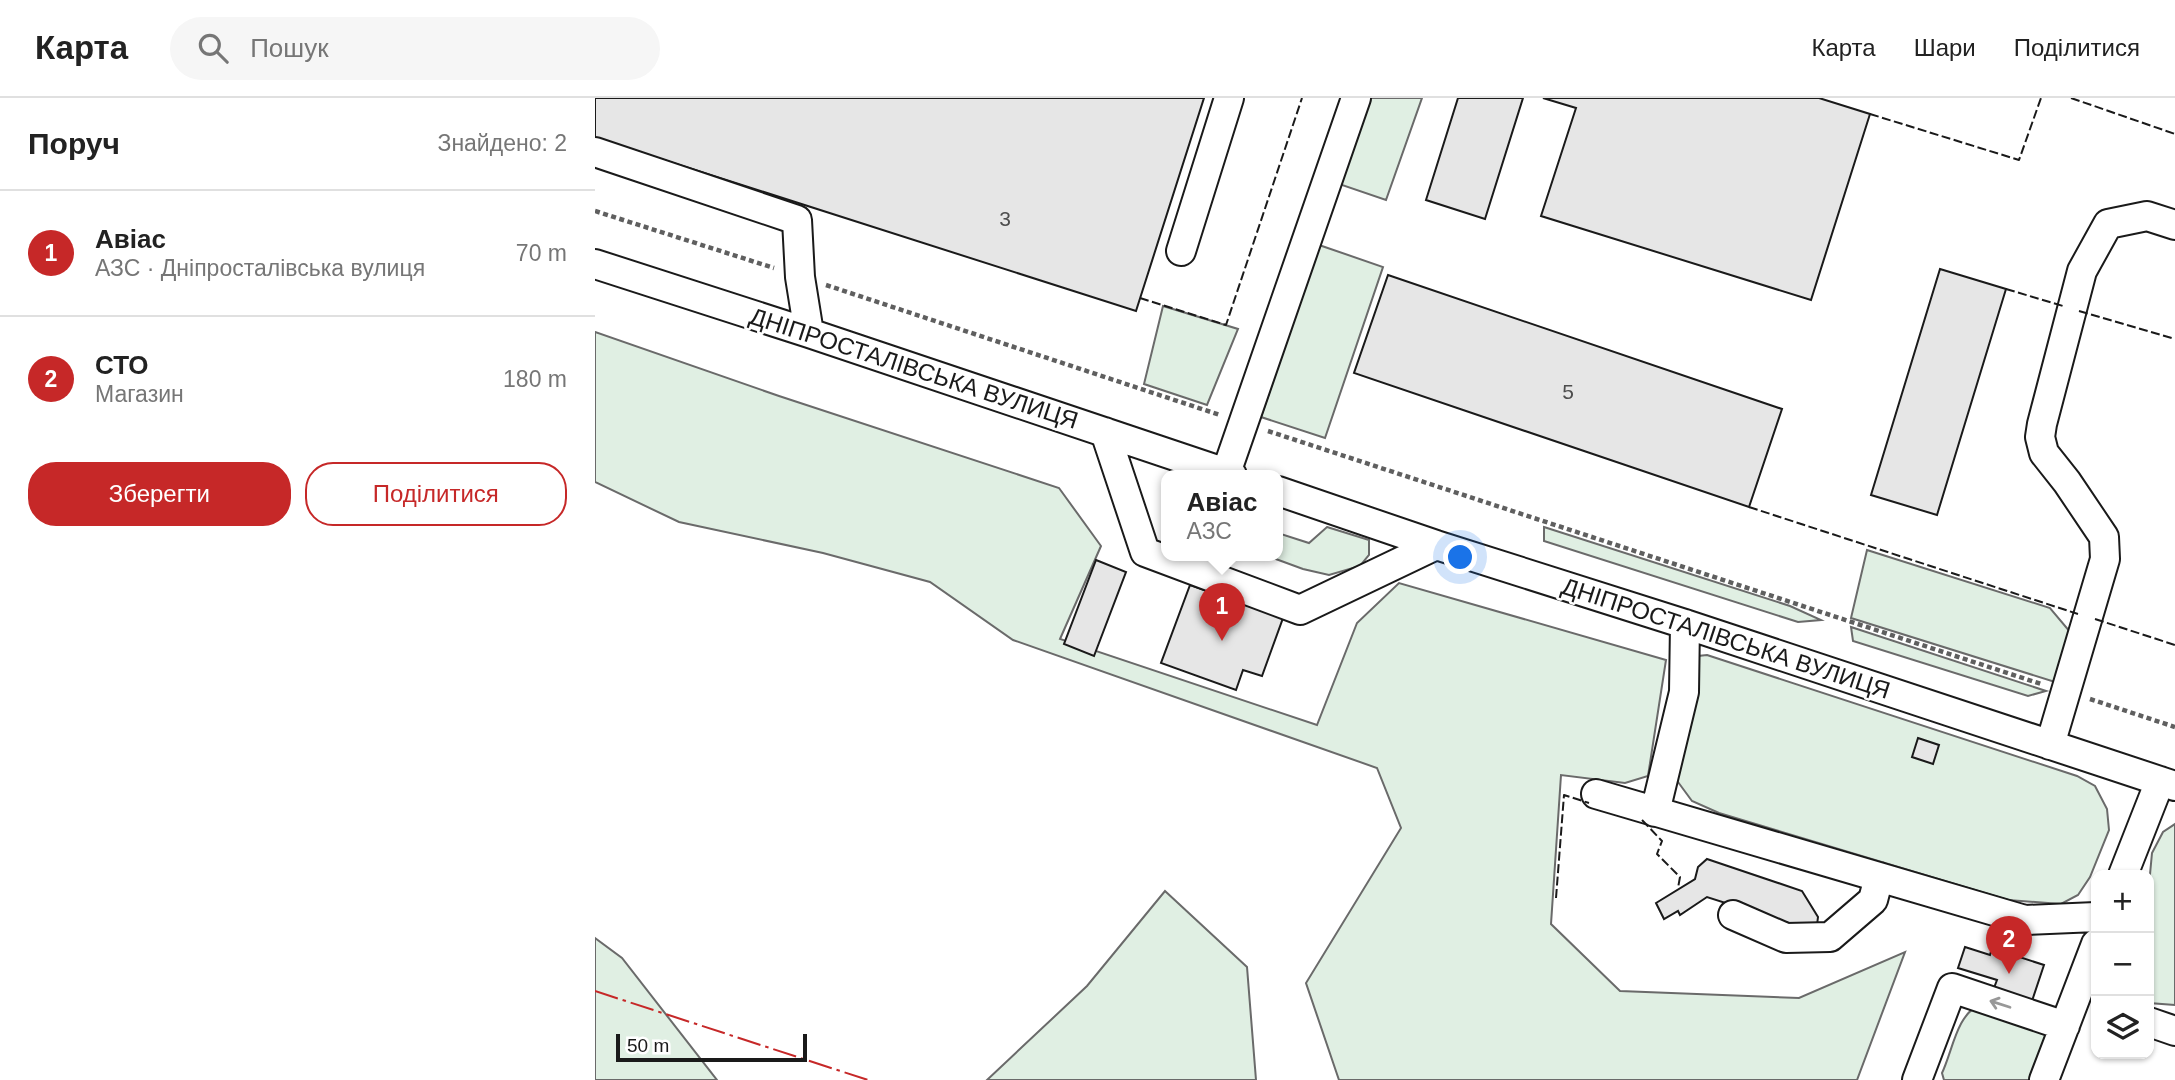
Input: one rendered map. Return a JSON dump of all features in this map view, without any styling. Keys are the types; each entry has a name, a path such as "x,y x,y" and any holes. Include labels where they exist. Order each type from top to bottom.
{"street":[{"path":"1181,251 1229,98"},
{"path":"1230,470 1242,423 1356,98"},
{"path":"595,152 797,220 800,277 809,333"},
{"path":"2050,745 2105,559 2103,537 2067,482 2044,453 2040,438 2042,424 2082,271 2108,224 2147,216 2175,225"},
{"name":"ДНІПРОСТАЛІВСЬКА ВУЛИЦЯ","path":"595,264 1217,470"},
{"path":"1105,432 1145,552 1161,558"},
{"name":"ДНІПРОСТАЛІВСЬКА ВУЛИЦЯ","path":"1283,493 2167,783"},
{"path":"1169,561 1300,610 1436,545"},
{"path":"1655,812 1684,692 1685,624"},
{"path":"2125,870 2167,783"},
{"path":"1596,794 2025,920 2091,917"},
{"path":"1733,915 1786,938 1830,937 1873,900 1879,877"},
{"path":"2044,1080 2065,1026 2086,1000 2091,972"},
{"path":"1917,1080 1952,989 2065,1026"},
{"path":"2154,1024 2175,1031"}],"path":[{"path":"595,211 2175,727"}],"green space":[{"path":"1366,98 1422,98 1386,200 1336,183"},
{"path":"1319,245 1383,267 1325,438 1261,417"},
{"path":"1163,306 1238,329 1207,405 1144,384"},
{"path":"595,332 1059,488 1101,546 1060,639 1317,725 1357,623 1399,583 1666,660 1648,776 1625,783 1561,775 1551,924 1620,991 1799,998 1905,952 1857,1080 1339,1080 1306,983 1401,828 1377,768 1013,640 930,582 823,553 679,522 595,482"},
{"path":"1327,527 1369,540 1369,555 1360,566 1329,575 1281,561 1283,535 1309,543"},
{"path":"1544,527 1790,606 1821,620 1798,622 1544,541"},
{"path":"1867,550 2050,608 2071,633 2055,682 1851,618"},
{"path":"1851,627 2046,691 2028,696 1853,641"},
{"path":"1707,655 2077,776 2095,786 2107,809 2109,830 2090,877 2078,895 2061,904 2008,900 1719,813 1692,801 1678,782 1676,760 1698,656"},
{"path":"2175,824 2175,1005 2154,1003 2154,870 2150,870 2152,853 2163,832"},
{"path":"1165,891 1247,967 1256,1080 987,1080 1087,986"},
{"path":"595,938 622,958 717,1080 595,1080"},
{"path":"1980,1004 2041,1026 2046,1038 2033,1080 1944,1080 1942,1073 1960,1025 1972,1009"}],"building":[{"path":"595,98 1204,98 1136,311 595,138"},
{"path":"1458,98 1523,98 1485,219 1426,200"},
{"path":"1543,98 1819,98 1870,114 1811,300 1541,216 1576,108"},
{"path":"1940,269 2006,289 1937,515 1871,495"},
{"path":"1388,275 1782,409 1749,507 1354,373"},
{"path":"1096,560 1126,572 1094,656 1064,644"},
{"path":"1190,585 1283,618 1262,676 1243,670 1236,690 1161,663"},
{"path":"1918,738 1939,745 1933,764 1912,757"},
{"path":"1707,859 1802,891 1818,917 1817,925 1804,928 1707,897 1680,915 1678,911 1664,919 1656,903 1695,879 1698,867"},
{"path":"1965,947 1990,955 1992,948 2044,965 2032,1001 1994,988 1997,980 1958,968"}],"fence":[{"path":"1140,298 1226,325 1302,98"},
{"path":"1870,114 2019,160 2041,98"},
{"path":"2071,98 2175,134"},
{"path":"2006,289 2063,306"},
{"path":"2079,311 2175,339"},
{"path":"1749,507 2078,614"},
{"path":"2095,619 2175,645"},
{"path":"1556,898 1564,795 1589,803"},
{"path":"1642,820 1662,841 1657,854 1680,877 1678,888"}],"power":[{"path":"595,991 868,1080"}],"place":[{"name":"Авіас","path":"1222,641"},
{"name":"СТО","path":"2009,974"}]}
